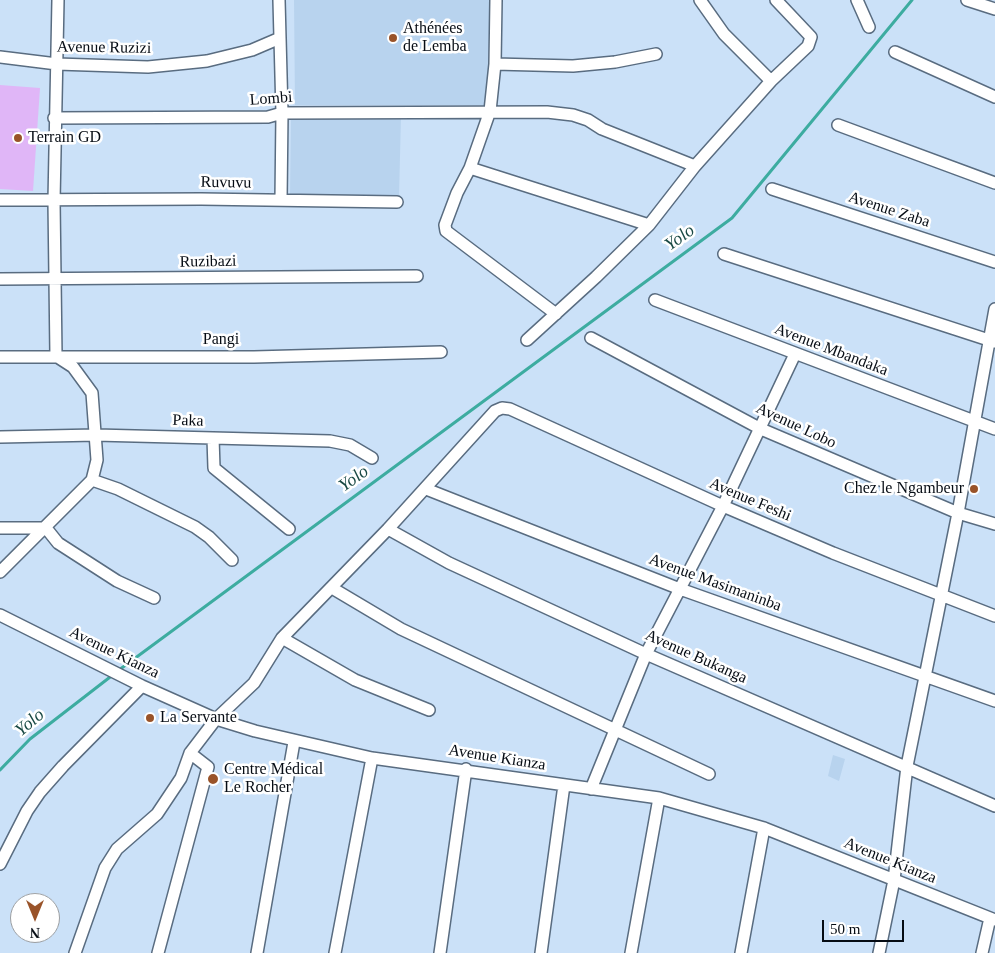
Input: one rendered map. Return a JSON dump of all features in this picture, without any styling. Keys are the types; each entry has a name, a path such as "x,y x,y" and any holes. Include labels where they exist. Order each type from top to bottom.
{"street":[{"path":"0,572 92,480 97,460 94,404 88,385 73,367 56,356 54,118 58,0"},
{"path":"279,0 282,113 281,200"},
{"path":"496,0 495,64 490,111 470,168 446,219 446,232 556,314"},
{"path":"700,0 724,34 771,82"},
{"path":"526,340 649,225 695,166 810,42 810,37 776,0"},
{"path":"857,0 869,27"},
{"path":"967,0 995,9"},
{"name":"Avenue Ruzizi","path":"0,57 57,64 148,67 207,61 252,50 280,38"},
{"path":"895,52 995,97"},
{"path":"495,64 573,66 615,62 656,54"},
{"name":"Lombi","path":"54,118 268,117 282,113 490,111 573,115 588,120 602,130 695,166"},
{"path":"838,125 995,183"},
{"path":"470,168 649,225"},
{"name":"Avenue Zaba","path":"772,189 995,262"},
{"name":"Ruvuvu","path":"0,200 192,199 397,202"},
{"path":"724,254 992,341"},
{"name":"Ruzibazi","path":"0,279 417,276"},
{"name":"Avenue Mbandaka","path":"655,300 995,429"},
{"path":"879,953 894,880 907,766 958,513 973,422 992,341 995,309"},
{"name":"Avenue Lobo","path":"591,338 760,429 958,513 995,524"},
{"name":"Pangi","path":"0,357 254,357 441,352"},
{"path":"591,789 646,654 723,506 795,354"},
{"name":"Avenue Feshi","path":"426,489 495,411 502,408 510,409 723,506 995,616"},
{"name":"Paka","path":"0,437 96,435 330,441 350,445 372,458"},
{"path":"213,438 214,468 289,529"},
{"path":"92,480 118,489 195,528 209,537 232,560"},
{"path":"75,953 105,868 117,849 156,814 181,778 190,754 216,719 254,683 282,638 426,489"},
{"name":"Avenue Masimaninba","path":"426,489 680,589 995,701"},
{"path":"0,528 46,528"},
{"path":"46,528 58,543 117,581 154,598"},
{"name":"Avenue Bukanga","path":"388,529 449,563 646,654 907,766 995,806"},
{"path":"332,588 400,629 709,774"},
{"name":"Avenue Kianza","path":"0,615 102,664 142,686 216,719 294,742 372,758 466,769 659,798 764,828 992,919"},
{"path":"282,638 355,680 429,710"},
{"path":"0,864 27,811 40,792 142,686"},
{"path":"256,953 294,742"},
{"path":"158,953 208,767 190,754"},
{"path":"335,953 372,758"},
{"path":"440,953 466,769"},
{"path":"541,953 564,785"},
{"path":"632,953 659,798"},
{"path":"741,953 764,828"},
{"path":"982,953 992,919"}],"shaded area":[{"name":"Athénées de Lemba","path":"294,0 492,0 491,63 486,105 295,105"},
{"name":"Terrain GD","path":"0,85 40,88 33,191 0,189"},
{"path":"291,114 401,115 399,198 290,196"},
{"path":"833,755 845,759 839,781 828,776"}],"waterway":[{"name":"Yolo","path":"119,670 732,218 912,0"},
{"name":"Yolo","path":"0,770 30,739 114,674"}],"place":[{"name":"Athénées de Lemba","path":"393,38"},
{"name":"Terrain GD","path":"18,138"},
{"name":"Chez le Ngambeur","path":"974,489"},
{"name":"La Servante","path":"150,718"},
{"name":"Centre Médical Le Rocher","path":"213,779"}]}
